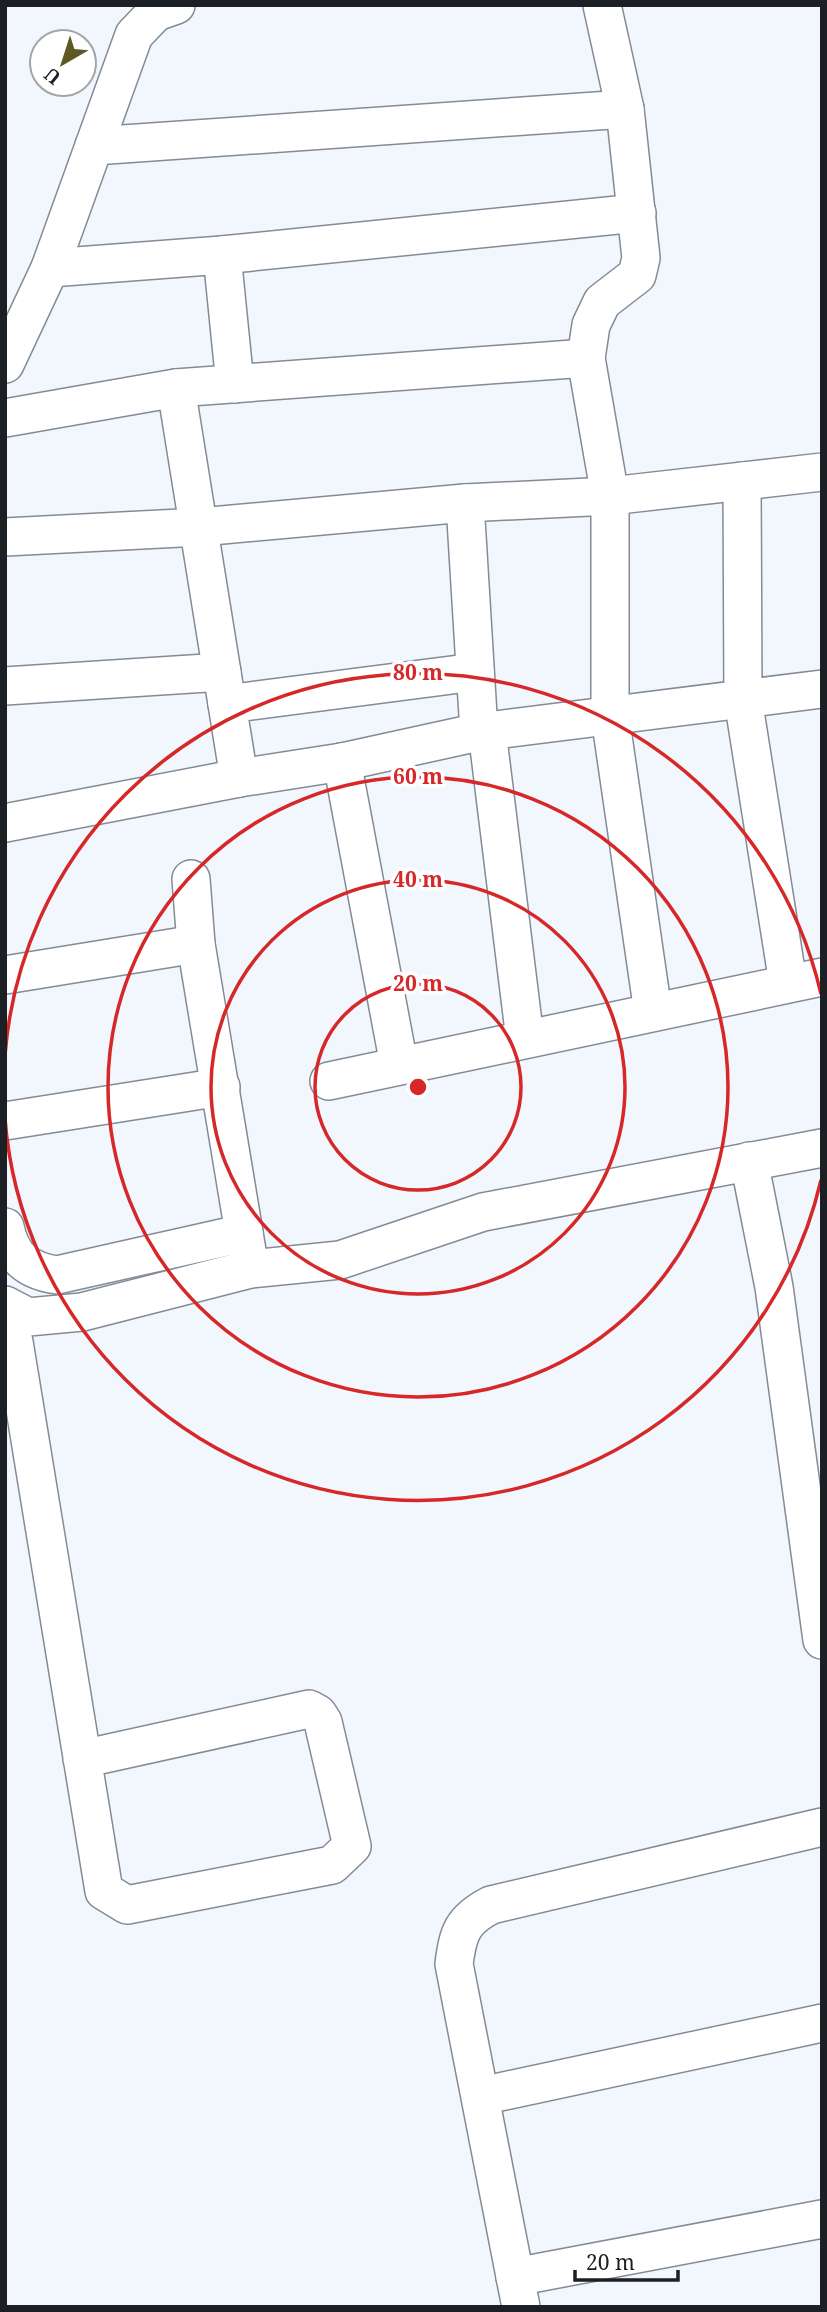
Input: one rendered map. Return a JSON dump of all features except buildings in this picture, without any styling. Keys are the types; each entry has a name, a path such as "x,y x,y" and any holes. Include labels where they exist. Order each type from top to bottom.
{"street":[{"path":"5,364 51,268 134,35 156,12 176,5"},
{"path":"602,5 625,108 641,258 636,275 602,302 592,325 586,358 610,496 610,716 653,1012"},
{"path":"94,146 625,108"},
{"path":"51,268 222,255 637,213"},
{"path":"222,255 235,384"},
{"path":"5,418 176,388 586,358"},
{"path":"176,388 239,778"},
{"path":"5,537 200,527 465,503 610,496 822,472"},
{"path":"329,1081 805,980 743,699 742,481"},
{"path":"465,503 475,672 525,1039"},
{"path":"5,686 225,688 475,672"},
{"path":"5,823 239,778 342,762 483,732 822,690"},
{"path":"342,762 399,1065"},
{"path":"191,879 196,944 250,1269"},
{"path":"5,975 196,944"},
{"path":"5,1121 221,1087"},
{"path":"82,1759 309,1709 318,1714 323,1722 352,1846 332,1865 127,1905 104,1891 82,1759 13,1328 250,1269 340,1260 483,1212 822,1148"},
{"path":"749,1161 812,1501 822,1640"},
{"path":"5,1227 9,1247 18,1258 36,1273 57,1275 244,1233"},
{"path":"822,1827 491,1905 475,1913 457,1935 454,1964 518,2292 822,2219"},
{"path":"481,2096 822,2023"}]}
